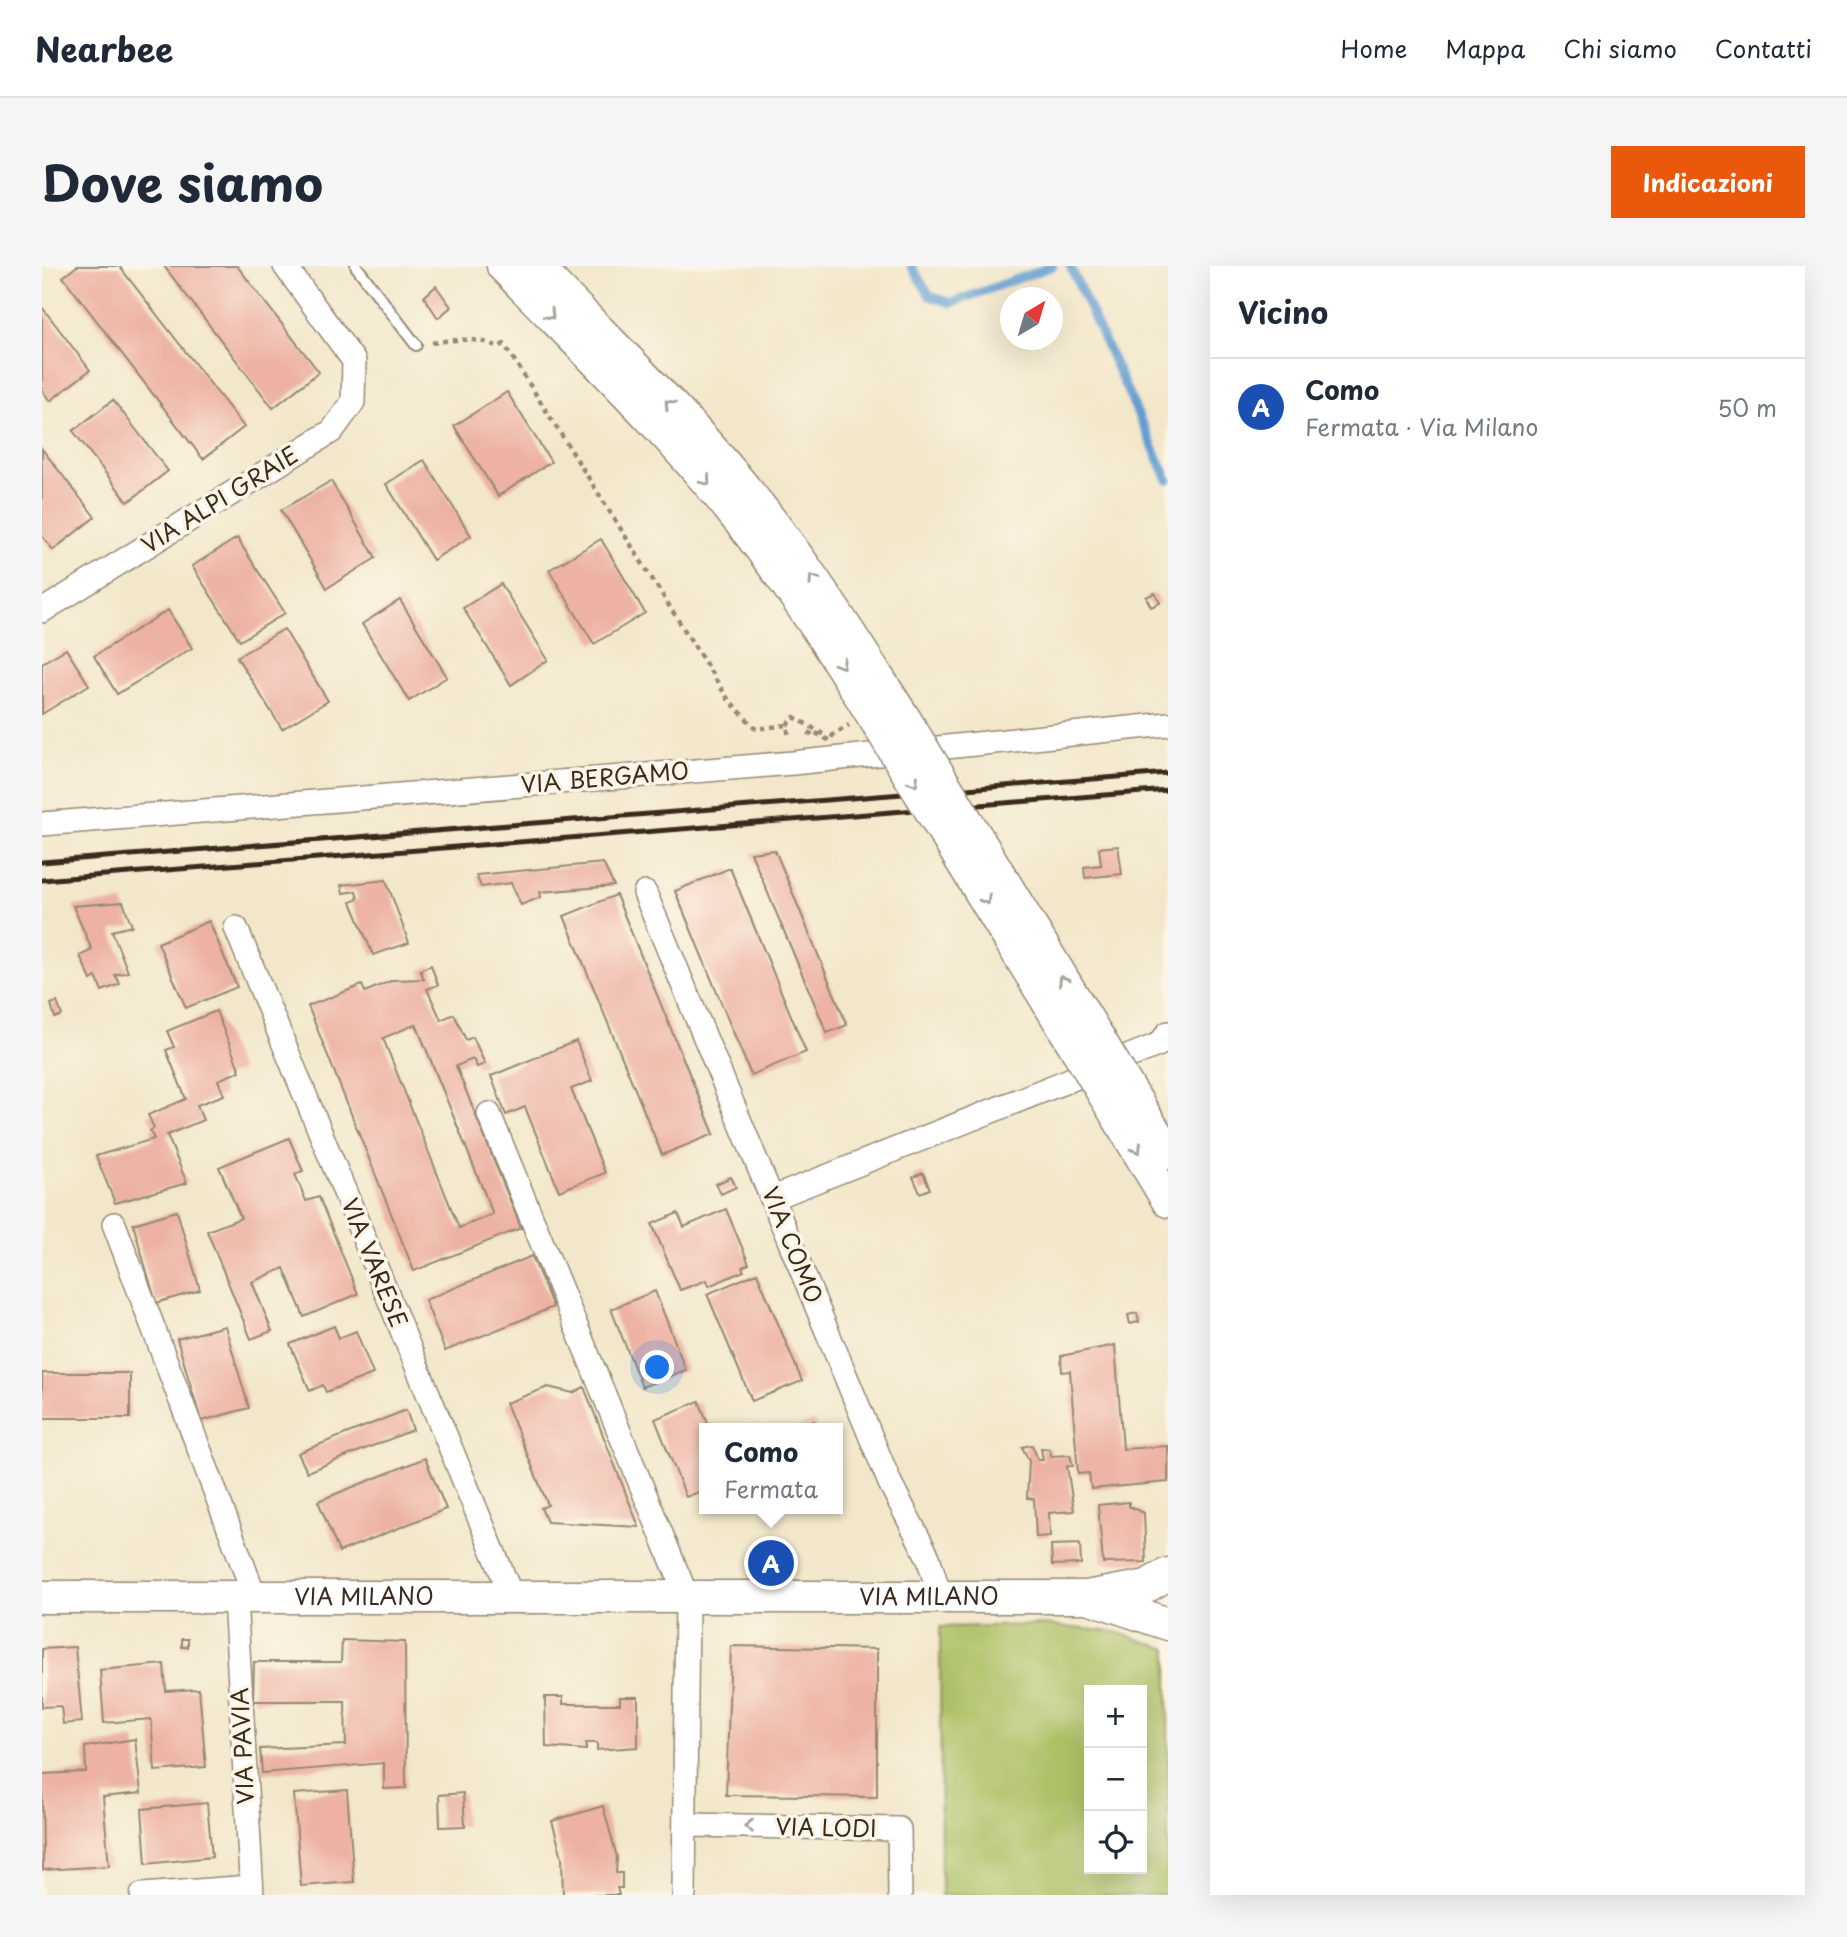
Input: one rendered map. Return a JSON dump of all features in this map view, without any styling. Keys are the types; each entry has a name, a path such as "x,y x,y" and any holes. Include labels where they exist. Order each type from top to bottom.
{"main road":[{"path":"503,266 667,437 732,511 820,630 963,839 1088,1044 1116,1091 1168,1201"},
{"path":"536,266 687,422 747,491 798,557 880,721"},
{"path":"1116,1091 1168,1153"},
{"name":"VIA MILANO","path":"42,1597 1086,1597 1147,1586 1168,1574"},
{"name":"VIA MILANO","path":"1086,1597 1168,1624"}],"street":[{"name":"VIA ALPI GRAIE","path":"42,611 332,431 353,402 354,361 285,266"},
{"name":"VIA BERGAMO","path":"42,824 793,763 1168,724"},
{"name":"VIA COMO","path":"645,893 890,1483 928,1557 940,1596"},
{"name":"VIA VARESE","path":"236,928 512,1597"},
{"path":"773,1198 1160,1044 1168,1033"},
{"path":"489,1114 687,1597 687,1825 684,1895"},
{"name":"VIA PAVIA","path":"114,1224 245,1597 252,1891"},
{"name":"VIA LODI","path":"687,1825 899,1829 900,1895"},
{"path":"142,1895 252,1891"}],"lane":[{"path":"356,266 415,345"}],"path":[{"path":"415,345 466,338 483,340 499,347 504,344 728,699 756,729 787,725 794,717 826,736 822,743 809,736 812,731 830,741 833,735 880,721"},
{"path":"787,725 793,763"}],"green space":[{"path":"1043,1625 1116,1632 1168,1649 1168,1895 941,1895 940,1627"}],"building":[{"path":"77,266 119,266 244,427 203,459 63,277"},
{"path":"164,266 237,266 319,372 273,408"},
{"path":"436,286 451,307 438,318 424,297"},
{"path":"42,307 90,370 50,401 42,390"},
{"path":"507,392 551,462 498,496 454,426"},
{"path":"113,400 168,471 128,502 73,431"},
{"path":"42,449 95,517 53,550 42,536"},
{"path":"424,460 471,536 433,560 386,484"},
{"path":"331,481 376,558 327,588 281,510"},
{"path":"237,538 285,613 240,641 192,566"},
{"path":"601,539 645,613 594,644 549,570"},
{"path":"501,584 548,660 511,685 463,608"},
{"path":"1155,593 1160,603 1151,607 1146,597"},
{"path":"400,600 447,677 409,701 362,624"},
{"path":"168,610 192,648 117,694 94,656"},
{"path":"284,629 328,701 282,729 237,657"},
{"path":"66,649 89,685 42,714 42,663"},
{"path":"1118,846 1122,874 1085,878 1084,867 1101,865 1099,848"},
{"path":"775,850 847,1025 827,1033 751,853"},
{"path":"603,863 614,886 540,892 541,897 521,905 511,883 481,887 476,875"},
{"path":"730,868 806,1052 751,1075 675,891"},
{"path":"386,880 409,943 373,955 351,902 358,899 356,891 343,893 341,885"},
{"path":"616,895 714,1134 662,1155 564,916"},
{"path":"123,902 132,926 112,931 128,972 115,975 120,984 102,991 96,977 91,980 80,956 92,950 73,906"},
{"path":"209,921 237,987 186,1008 158,943"},
{"path":"431,965 438,985 427,989 441,1020 454,1014 466,1040 473,1037 485,1064 477,1067 473,1059 456,1066 521,1228 414,1271 308,1006 362,985 365,992 393,980 424,979 420,970","holes":["416,1024 493,1214 459,1228 383,1038"]},
{"path":"57,1002 62,1015 55,1018 51,1004"},
{"path":"216,1011 240,1071 218,1080 224,1095 197,1105 203,1120 167,1135 187,1183 115,1203 96,1156 154,1139 150,1131 154,1128 148,1115 186,1099 166,1050 174,1047 167,1031"},
{"path":"576,1041 592,1081 571,1089 605,1173 559,1191 525,1107 506,1115 491,1076"},
{"path":"289,1138 303,1171 295,1174 306,1201 319,1197 358,1294 304,1317 284,1268 252,1282 272,1331 251,1339 207,1231 241,1218 219,1167"},
{"path":"923,1173 930,1189 920,1193 913,1177"},
{"path":"731,1177 736,1187 721,1194 716,1184"},
{"path":"726,1209 749,1264 742,1267 744,1271 709,1286 707,1280 680,1290 652,1224 678,1213 684,1227"},
{"path":"177,1211 200,1290 156,1303 133,1224"},
{"path":"532,1256 553,1307 445,1351 425,1300"},
{"path":"757,1273 802,1381 752,1401 707,1294"},
{"path":"655,1291 686,1370 642,1387 611,1309"},
{"path":"1137,1313 1139,1322 1130,1324 1128,1315"},
{"path":"225,1326 249,1408 201,1421 177,1339"},
{"path":"334,1326 339,1338 356,1331 373,1374 326,1392 323,1385 310,1391 290,1344"},
{"path":"1115,1345 1123,1449 1168,1446 1168,1482 1091,1489 1089,1473 1078,1474 1070,1371 1062,1372 1061,1356"},
{"path":"42,1373 130,1373 130,1418 42,1418"},
{"path":"548,1387 573,1393 584,1387 639,1527 547,1522 541,1508 548,1505 506,1403"},
{"path":"699,1401 708,1423 699,1423 699,1492 686,1497 655,1419"},
{"path":"406,1410 413,1430 307,1472 298,1453"},
{"path":"1032,1445 1038,1460 1043,1460 1041,1448 1050,1449 1051,1456 1070,1455 1073,1466 1067,1466 1074,1511 1049,1513 1050,1536 1036,1537 1034,1499 1027,1498 1029,1461 1022,1447"},
{"path":"425,1458 446,1509 339,1552 318,1501"},
{"path":"1129,1502 1129,1506 1144,1513 1146,1562 1103,1563 1098,1505"},
{"path":"1080,1544 1081,1564 1052,1565 1051,1545"},
{"path":"182,1639 188,1639 188,1647 182,1647"},
{"path":"342,1640 405,1642 406,1788 384,1789 384,1763 262,1773 260,1749 346,1745 345,1701 253,1701 254,1662 341,1662"},
{"path":"731,1646 877,1649 877,1797 726,1795"},
{"path":"75,1647 82,1722 63,1724 61,1706 42,1707 42,1649"},
{"path":"164,1664 166,1691 199,1689 206,1767 155,1771 151,1719 104,1723 100,1670"},
{"path":"545,1697 563,1697 563,1704 620,1704 620,1697 638,1697 638,1747 597,1750 597,1743 586,1743 586,1750 546,1747"},
{"path":"135,1739 141,1793 103,1797 109,1866 43,1870 42,1774 86,1772 85,1747"},
{"path":"347,1790 354,1882 301,1886 294,1794"},
{"path":"463,1793 465,1826 440,1827 439,1795"},
{"path":"207,1803 212,1857 146,1864 142,1809"},
{"path":"603,1806 617,1857 616,1873 622,1873 622,1888 617,1888 619,1895 563,1895 562,1857 552,1821"}],"waterway":[{"path":"911,266 930,296 951,303 1053,266"},
{"path":"1070,266 1168,480"}],"railway":[{"path":"42,862 1168,773"},
{"path":"42,880 1168,790"}],"place":[{"name":"Como","path":"771,1563"}]}
